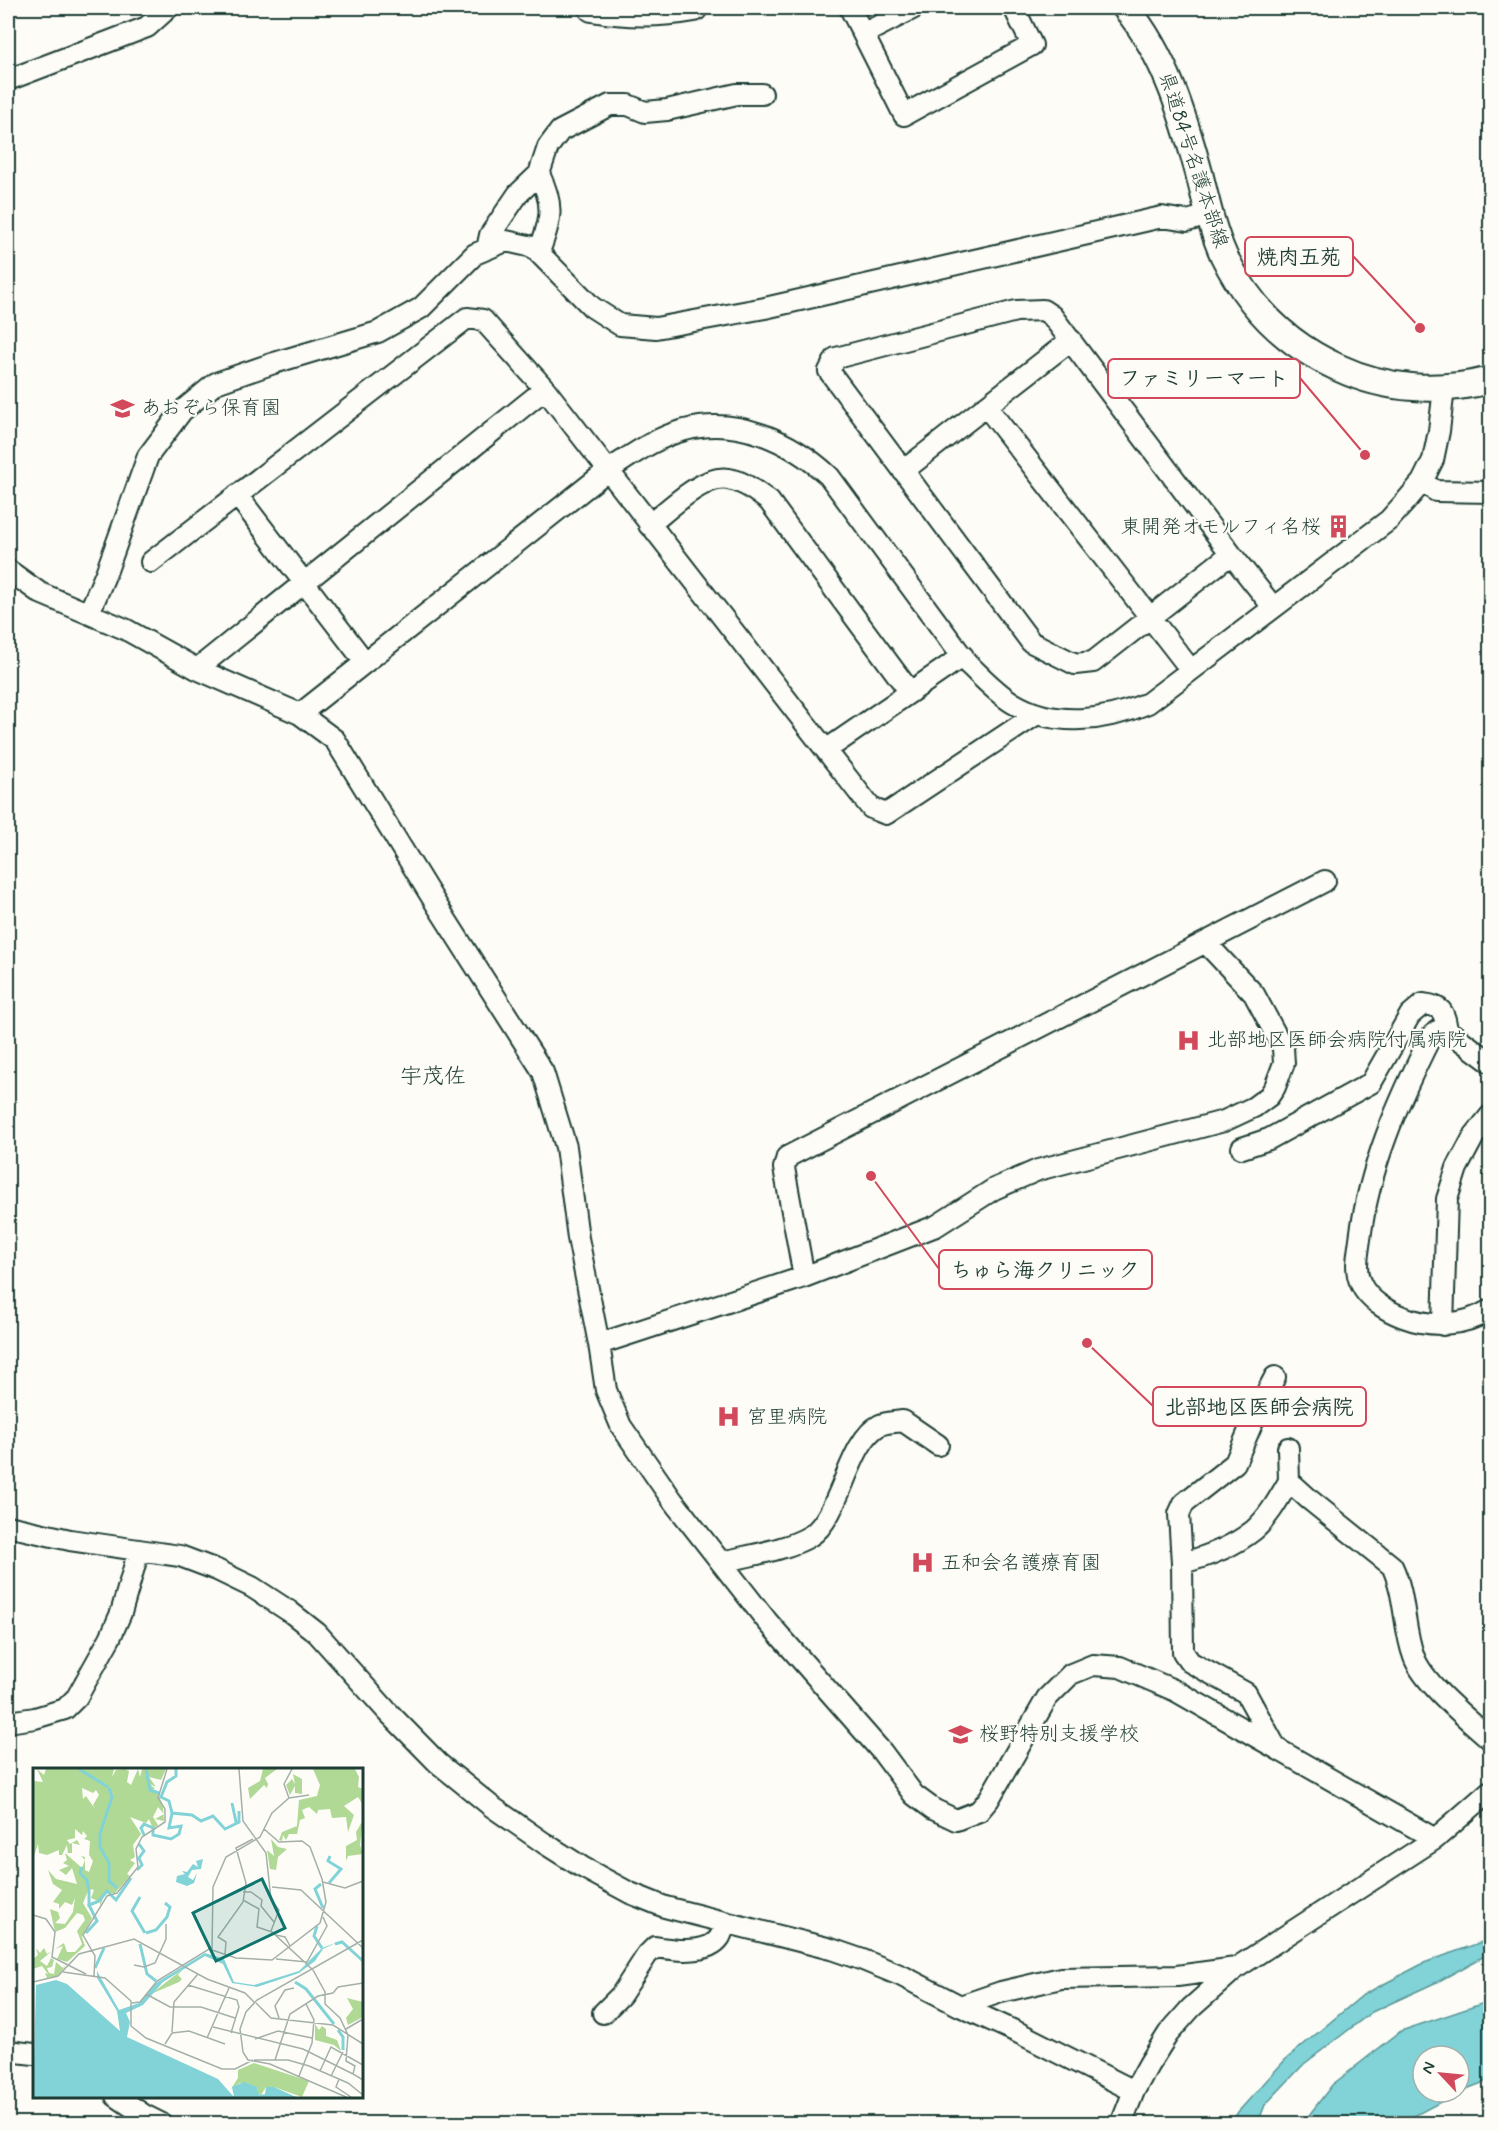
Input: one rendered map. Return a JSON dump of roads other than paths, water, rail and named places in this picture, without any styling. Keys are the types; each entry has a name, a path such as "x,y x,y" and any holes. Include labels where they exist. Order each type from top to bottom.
{"main road":[{"path":"592,8 633,12 673,12 694,8"},
{"name":"県道84号名護本部線","path":"1126,8 1155,49 1174,94 1189,136 1210,215 1224,255 1245,293 1271,323 1292,343 1316,358 1376,381 1413,387 1444,388 1491,380"}],"street":[{"path":"8,80 147,27 168,8"},
{"path":"850,8 904,116 1032,45 1014,8"},
{"path":"863,34 915,8"},
{"path":"487,249 490,235 518,195 539,174 548,147 560,131 610,105 628,105 645,112 667,110 737,94 762,94"},
{"path":"539,174 550,201 549,226 539,252"},
{"path":"89,613 106,573 148,456 182,411 216,383 378,332 421,308 475,254 506,241 533,247 592,307 620,325 656,328 765,308 1162,217 1187,221 1210,215"},
{"path":"1230,554 1093,662 1075,664 1031,642 829,371 837,358 1016,311 1044,310 1053,316 1230,554 1273,607"},
{"path":"151,562 467,318 483,320 545,389 871,808 886,814 1037,714"},
{"path":"903,471 1071,340"},
{"path":"300,714 607,471 655,441 686,429 717,426 753,431 787,444 829,477 963,656 992,688 1014,704 1037,714 1073,720 1104,717 1130,711 1148,703 1389,520 1422,482 1432,460 1439,430 1444,388"},
{"path":"196,669 545,389"},
{"path":"986,406 1191,670"},
{"path":"650,525 701,484 726,478 749,486 769,501 910,692"},
{"path":"1422,482 1436,491 1491,492"},
{"path":"237,495 365,662"},
{"path":"10,574 40,593 125,629 196,669 300,714 335,740 543,1072 567,1148 578,1238 606,1390 621,1426 650,1469 767,1621 882,1752 914,1795 933,1809 956,1820 979,1811 1047,1698 1071,1674 1093,1665 1120,1666 1167,1687 1275,1746 1435,1839"},
{"path":"826,750 963,656"},
{"path":"804,1277 784,1168 787,1157 1324,881"},
{"path":"599,1344 804,1277 936,1226 994,1189 1038,1170 1224,1120 1254,1107 1269,1096 1279,1079 1284,1063 1283,1048 1254,994 1206,943"},
{"path":"1242,1149 1269,1139 1371,1083 1410,1015 1423,1004 1435,1006 1445,1014 1448,1030"},
{"path":"1491,1062 1448,1030 1437,1031 1430,1038 1389,1126 1368,1192 1356,1268 1361,1285 1371,1298 1385,1309 1403,1317 1423,1323 1443,1325 1476,1319 1491,1310"},
{"path":"1443,1325 1446,1199 1457,1168 1474,1136 1491,1116"},
{"path":"1275,1377 1259,1407 1235,1463 1184,1503 1179,1514 1183,1652 1190,1662 1246,1693 1275,1746"},
{"path":"722,1562 790,1544 810,1536 824,1523 855,1456 870,1433 881,1424 903,1421 938,1445"},
{"path":"1182,1563 1202,1558 1254,1530 1269,1513 1289,1481 1288,1448"},
{"path":"1289,1481 1392,1566 1398,1580 1413,1655 1421,1672 1491,1739"},
{"path":"8,1526 70,1540 180,1556 252,1587 317,1633 386,1710 438,1763 491,1806 544,1843 630,1893 665,1907 831,1949 863,1960 902,1976 1134,2091"},
{"path":"8,1722 35,1718 65,1709 77,1697 110,1638 121,1613 139,1550"},
{"path":"1121,2124 1134,2091 1168,2034 1191,2008 1236,1968 1435,1839 1491,1791"},
{"path":"603,2013 621,1995 647,1955 655,1947 683,1951 703,1947 719,1939 726,1923"},
{"path":"960,2006 1001,1992 1062,1977 1177,1976 1236,1968"},
{"path":"8,2051 33,2054"},
{"path":"118,2098 162,2124"}],"water":[{"path":"1490,1939 1490,1953 1439,1981 1372,2012 1304,2064 1265,2105 1258,2123 1231,2123 1238,2112 1285,2060 1363,1995 1424,1963"},
{"path":"1490,2001 1490,2080 1471,2087 1471,2044 1411,2044 1411,2104 1436,2104 1405,2123 1303,2123 1332,2085 1401,2031"}],"place":[{"name":"焼肉五苑","path":"1420,328"},
{"name":"あおぞら保育園","path":"123,408"},
{"name":"ファミリーマート","path":"1365,455"},
{"name":"東開発オモルフィ名桜","path":"1339,527"},
{"name":"北部地区医師会病院付属病院","path":"1189,1040"},
{"name":"ちゅら海クリニック","path":"871,1176"},
{"name":"北部地区医師会病院","path":"1087,1343"},
{"name":"宮里病院","path":"729,1417"},
{"name":"五和会名護療育園","path":"923,1563"},
{"name":"桜野特別支援学校","path":"961,1734"}],"district":[{"name":"宇茂佐","path":"433,1077"}]}
